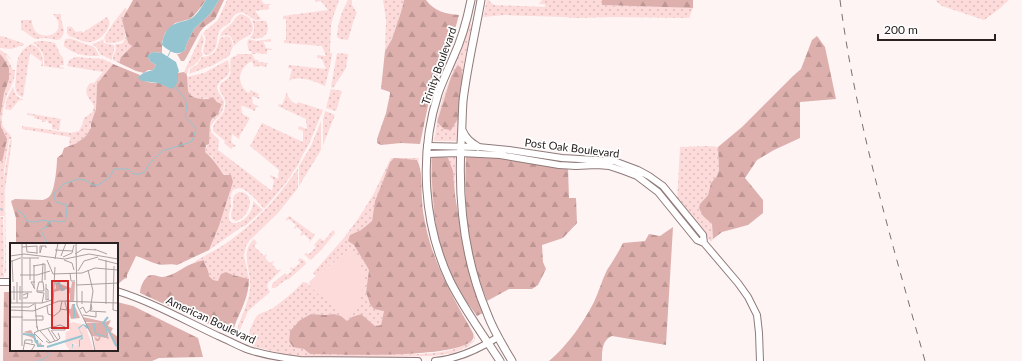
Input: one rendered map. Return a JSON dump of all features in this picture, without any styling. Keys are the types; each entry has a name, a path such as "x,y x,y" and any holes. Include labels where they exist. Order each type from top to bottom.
{"main road":[{"name":"Trinity Boulevard","path":"471,0 461,39 438,94 434,109 427,146 427,192 435,241 450,281 500,361"},
{"name":"Trinity Boulevard","path":"481,0 466,84 461,127 461,200 464,231 471,266 487,314 512,361"},
{"path":"461,127 465,136 478,147"}],"street":[{"name":"Post Oak Boulevard","path":"427,146 461,149 559,165 609,166 614,164"},
{"name":"Post Oak Boulevard","path":"427,154 478,147 509,150 614,164 637,176 658,192 697,240 704,243 748,297 756,315 759,333 760,361"},
{"path":"501,155 509,150 511,155 515,158"},
{"name":"American Boulevard","path":"118,291 134,296 242,347 266,355 300,360 418,361"},
{"path":"435,361 449,359 465,354 498,337"}],"shaded area":[{"path":"227,0 261,0 264,4 271,5 269,5 269,9 255,11 261,19 260,20 255,20 245,13 240,12 235,15 229,23 220,30 215,50 208,55 204,54 203,51 206,38 203,33 218,20"},
{"path":"315,0 339,0 331,25 330,53 332,53 325,86 303,79 294,78 289,81 292,69 288,68 289,65 326,69 322,59 317,58 317,55 326,56 322,46 284,43 284,40 286,40 286,19 283,19 283,16 328,10 321,1 315,2"},
{"path":"348,0 352,0 352,5 357,13 348,40 337,37 340,18"},
{"path":"383,0 404,0 392,39 385,51 386,20"},
{"path":"487,0 494,5 545,7 545,4 539,4 542,0 602,0 603,5 693,8 689,18 575,18 504,15 484,17"},
{"path":"1009,0 984,20 942,6 936,1"},
{"path":"125,8 128,10 122,20 125,31 123,40 119,42 106,42 104,38"},
{"path":"53,14 61,14 64,31 60,39 35,39 21,29 21,20 32,20 33,28 38,33 50,35 58,28 58,22"},
{"path":"240,14 249,18 253,25 253,29 248,36 234,46 233,40 230,36 226,35 220,37 223,31"},
{"path":"107,17 109,24 106,32 95,41 83,41 69,36 67,33 67,27 70,27 76,32 82,31 82,33"},
{"path":"252,20 266,21 268,30 265,36 254,39 250,38 254,29"},
{"path":"470,23 472,25 465,59 464,81 451,77 437,122 459,117 458,141 434,141 438,115 443,96 463,46"},
{"path":"202,34 204,40 201,51 203,55 195,65 189,68 186,74 184,72"},
{"path":"0,36 23,43 24,45 11,49 0,48"},
{"path":"126,36 128,43 132,46 121,57 119,63 113,60 116,49 115,44 123,43"},
{"path":"227,36 230,38 233,46 229,56 213,65 189,74 191,68 197,65 202,57 215,52 220,38"},
{"path":"66,39 73,39 93,46 99,56 76,53 68,49 64,46"},
{"path":"103,39 104,43 114,45 112,60 100,54 97,48 92,44"},
{"path":"249,39 256,41 271,39 271,42 263,41 266,48 272,50 267,50 267,54 252,54 251,51 249,51 248,46"},
{"path":"38,41 55,43 63,58 64,65 60,65 60,67 64,68 63,69 44,66 42,53 39,47 33,43"},
{"path":"31,44 37,47 41,52 43,66 41,66 42,62 30,53 23,97 17,93 15,88 17,63 21,52"},
{"path":"0,50 5,53 11,59 14,68 11,60 5,54 13,70 15,70 14,80 6,97 2,117 2,123 5,130 12,139 9,139 4,171 4,216 0,216"},
{"path":"337,53 348,54 346,68 333,88 331,87"},
{"path":"239,54 252,54 255,60 268,64 266,67 254,67 252,61 247,64 241,72 240,80 244,89 248,93 251,90 259,94 258,97 260,97 259,99 252,96 253,104 258,106 256,107 255,111 241,105 242,114 250,118 239,139 232,134 231,142 236,146 231,149 224,143 225,141 213,131 214,124 223,113 225,106 225,99 220,87 221,83 230,75 231,58"},
{"path":"76,57 103,59 113,64 97,84 96,109 91,123 91,128 86,136 77,143 69,146 70,137 22,129 22,126 71,133 79,131 84,118 91,114 94,109 94,106 86,92 88,86 90,83 94,83 103,72 67,66 69,60"},
{"path":"228,60 229,74 218,84 217,87 218,92 224,101 223,108 220,115 211,125 212,133 219,140 218,150 272,191 274,180 270,177 271,175 278,179 279,170 250,146 262,123 303,142 303,131 298,129 299,126 307,129 306,119 278,106 279,104 282,105 287,92 290,100 297,104 298,102 323,110 309,144 298,165 285,184 264,209 246,190 239,188 233,190 229,215 230,222 238,222 246,218 251,210 253,201 263,210 244,227 243,226 209,250 219,226 233,182 220,170 212,157 205,152 210,132 210,123 220,110 222,104 210,98 201,99 189,95 187,77 204,73"},
{"path":"13,87 16,95 23,100 19,100 11,110 5,109 7,98"},
{"path":"331,89 342,91 336,111 326,108"},
{"path":"325,111 335,115 323,145 323,119"},
{"path":"27,113 61,119 59,130 52,129 52,124 48,123 48,121 46,120 45,122 42,122 42,120 34,118 34,116 27,115"},
{"path":"321,121 321,150 299,186 299,166 311,146"},
{"path":"10,140 12,140 5,190 6,273 4,273 4,177"},
{"path":"680,147 718,147 719,170 717,176 711,183 708,195 700,204 703,216 712,224 713,239 711,242 677,202"},
{"path":"432,155 456,156 455,195 454,178 431,163 435,222 430,190 430,157"},
{"path":"391,158 419,158 418,162 417,160 391,160 375,201 372,221 361,230 350,235 354,245 369,270 366,292 370,304 384,311 381,325 375,326 361,314 352,317 347,321 341,316 334,314 311,314 300,320 290,331 289,341 310,354 430,353 442,352 464,345 474,340 474,336 475,339 474,342 470,344 470,346 453,353 432,356 385,357 305,357 284,354 249,344 250,342 247,341 256,317 277,305 303,282 307,283 320,295 363,274 358,260 350,248 323,272 316,276 313,273 343,239 358,219 373,195"},
{"path":"298,168 298,188 278,213 250,240 246,246 244,256 249,279 226,272 218,281 213,280 209,276 204,260 193,263 225,244 247,227 274,200"},
{"path":"239,192 245,193 248,196 250,205 245,215 236,221 232,219 231,214 234,196"},
{"path":"289,216 315,235 309,243 310,240 304,234 301,236 300,235 302,232 297,227 295,229 294,228 296,225 289,219 286,221"},
{"path":"0,217 3,217 4,277 0,277"},
{"path":"333,230 335,233 311,260 304,254 309,254 316,247 314,245 320,238 324,241"},
{"path":"254,239 257,243 254,246 264,256 266,254 267,255 265,258 270,263 273,261 274,262 272,264 278,271 280,269 281,270 268,283 267,287 270,292 248,311 237,337 235,336 250,289 247,250"},
{"path":"350,248 359,261 362,269 363,285 357,307 347,320 322,294 320,296 311,287 309,282 322,271 323,272"},
{"path":"300,258 305,261 306,264 289,279 275,288 272,288 272,284 285,273 287,275 292,271 290,268 291,267 293,269 300,263 298,260"}],"green space":[{"path":"133,0 206,0 190,19 175,23 165,33 162,42 162,53 153,52 148,55 150,61 156,65 153,70 148,70 144,73 119,63 121,57 132,46 128,43 122,20"},
{"path":"219,0 224,0 215,19 204,27 184,61 181,61 177,54 185,50 194,29 210,14"},
{"path":"404,0 426,0 429,4 440,11 459,15 450,47 431,91 420,144 401,143 381,145 377,143 377,139 386,113 390,94 390,92 381,89 385,51 392,39"},
{"path":"602,0 693,0 693,8 602,5"},
{"path":"817,36 825,47 836,99 800,102 800,138 757,160 745,178 763,200 763,213 748,225 722,232 713,239 712,224 703,216 699,208 700,204 708,195 711,183 717,176 719,170 718,147 742,127 801,69 812,40"},
{"path":"0,54 9,68 9,79 4,93 0,117"},
{"path":"113,64 140,75 139,78 153,83 158,83 178,73 184,72 187,75 188,91 190,95 201,99 213,97 217,102 222,104 218,114 210,123 209,144 206,145 205,152 224,175 231,175 233,182 219,226 209,250 177,265 159,265 136,256 127,278 118,284 118,243 16,243 16,218 11,201 15,199 43,200 48,198 55,182 57,158 62,154 64,148 77,143 86,136 91,128 91,123 96,109 97,84"},
{"path":"457,66 461,67 463,81 459,117 451,130 444,129 437,122 451,77"},
{"path":"0,117 1,127 7,139 2,161 0,161"},
{"path":"437,156 448,158 453,171 455,195 465,256 483,313 477,316 449,269 438,234 434,213 432,187 432,157"},
{"path":"466,156 501,158 568,168 569,198 576,198 577,223 563,238 542,245 543,262 546,269 538,285 532,289 509,289 487,301 476,270 472,253 465,183"},
{"path":"394,158 417,160 419,164 425,224 434,255 445,282 473,333 470,342 455,348 431,352 372,355 310,354 304,349 293,347 289,341 290,331 300,320 311,314 334,314 341,316 347,321 352,317 361,314 375,326 381,325 384,311 374,309 370,304 366,292 369,270 354,245 348,241 350,235 361,230 372,221 375,201 390,162"},
{"path":"673,227 666,345 612,336 604,343 602,361 549,361 569,341 585,318 594,302 607,270 623,243 645,241 649,234 660,236"},
{"path":"204,260 209,276 213,280 218,281 221,274 226,272 249,279 249,285 243,306 232,334 140,293 142,284 148,276 152,275 163,277 173,274 198,261"},
{"path":"4,292 10,292 10,351 118,351 118,302 133,306 198,338 203,357 159,358 152,361 3,361"}],"water":[{"path":"206,0 219,0 210,14 194,29 185,50 176,53 170,51 162,45 167,30 176,23 192,18"},
{"path":"153,52 162,53 176,62 179,71 178,80 177,84 172,89 158,83 142,81 138,78 139,76 153,70 156,65 150,61 148,57 148,55"}],"waterway":[{"path":"167,58 171,50"},
{"path":"47,243 41,230 46,228 50,221 63,222 66,218 67,205 56,202 54,197 54,193 64,184 78,179 85,180 93,185 98,185 110,177 114,169 128,169 133,174 145,172 149,164 162,151 192,141 196,129 185,117 187,106 185,99 175,86"},
{"path":"17,210 24,215 27,221 35,222 43,220 50,222"},
{"path":"38,361 48,356 48,353 45,351"}],"railway":[{"path":"840,0 855,92 865,137 925,361"}]}
